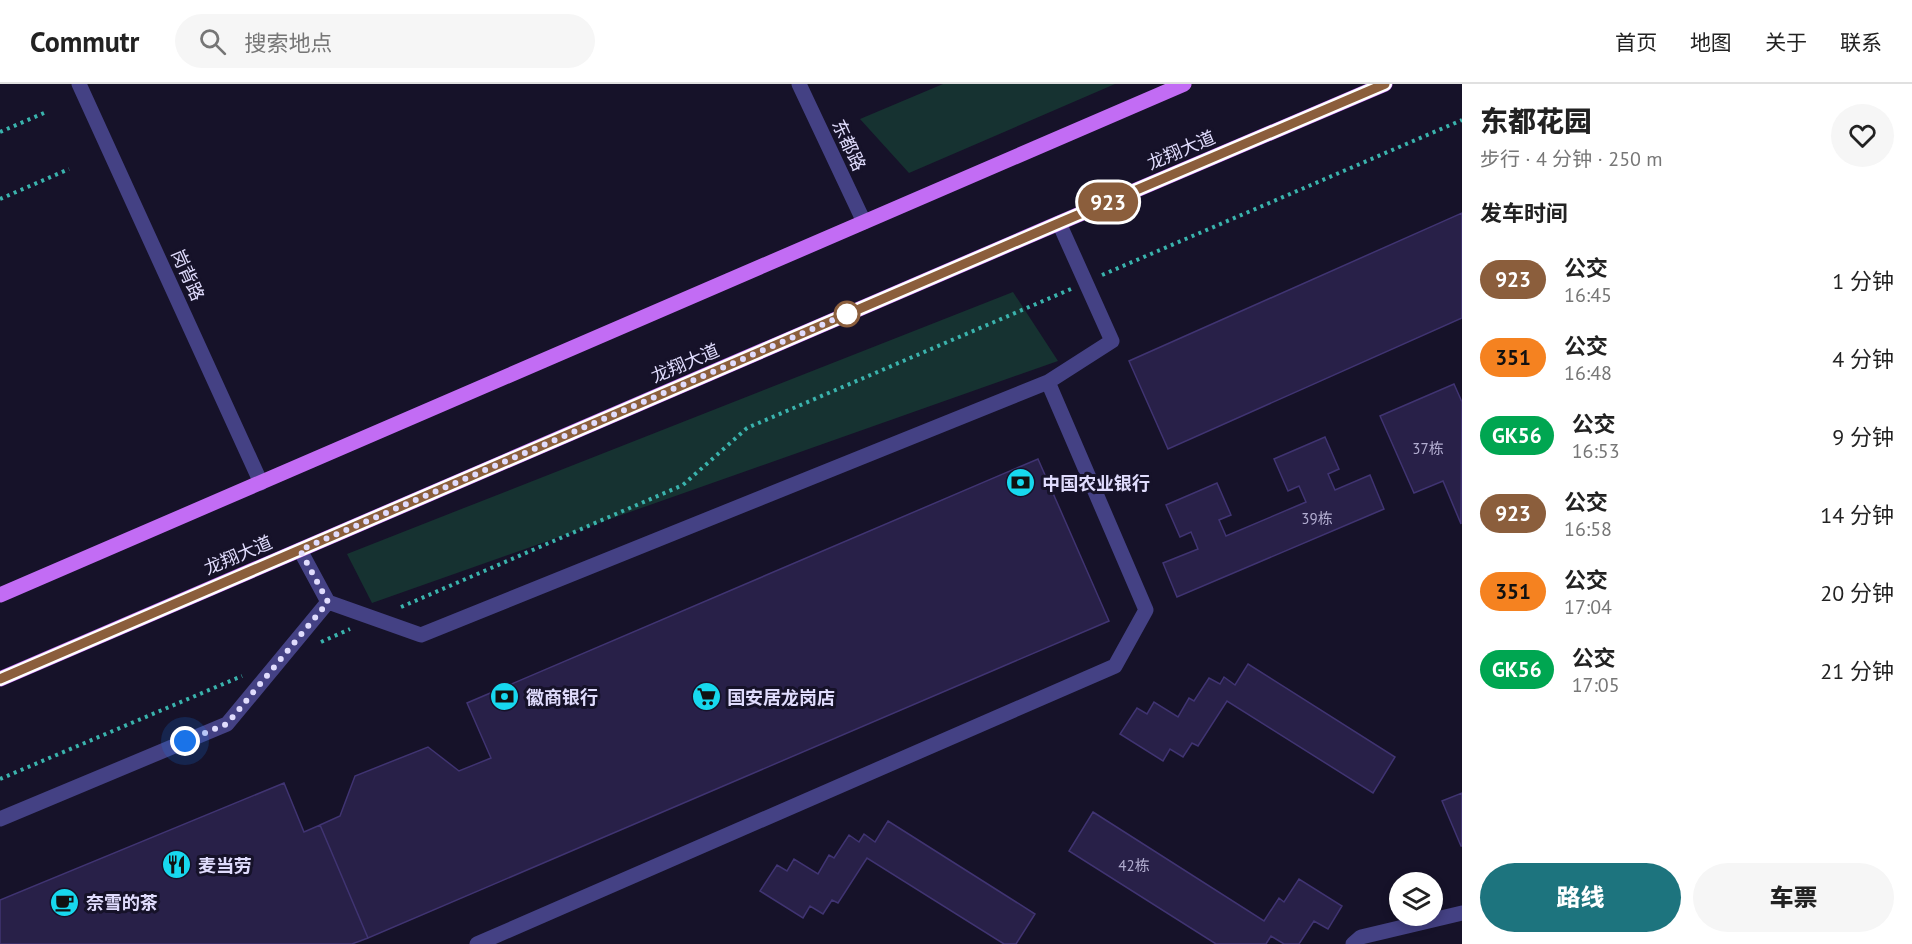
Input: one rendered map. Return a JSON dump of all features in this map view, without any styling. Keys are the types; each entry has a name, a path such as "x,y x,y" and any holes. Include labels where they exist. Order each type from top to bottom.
{"main road":[{"path":"0,595 1184,84"},
{"name":"龙翔大道","path":"0,679 1386,84"}],"street":[{"name":"岗背路","path":"79,84 261,483"},
{"name":"东都路","path":"799,84 864,222"},
{"path":"300,550 328,602 421,634 1048,382 1112,341 1059,223"},
{"path":"477,944 1115,666 1146,610 1048,382"},
{"path":"0,819 227,724 328,602"},
{"path":"1362,942 1462,913"}],"path":[{"path":"0,132 44,113"},
{"path":"312,646 683,485 747,428 1462,120"},
{"path":"0,199 69,169"},
{"path":"0,779 248,673"}],"green space":[{"path":"943,84 1115,84 909,173 860,119"},
{"path":"1013,292 1058,361 372,603 347,554"}],"building":[{"path":"1462,213 1462,318 1168,449 1129,361"},
{"path":"1454,384 1462,402 1461,524 1443,481 1414,493 1380,416"},
{"path":"1325,437 1339,469 1328,474 1335,490 1370,475 1384,509 1177,597 1163,563 1198,549 1191,532 1180,537 1166,505 1217,483 1231,515 1219,520 1226,536 1306,502 1299,486 1288,491 1274,459"},
{"name":"国安居龙岗店","path":"1038,459 1109,621 368,938 320,825 340,816 355,776 428,747 459,771 491,758 467,703"},
{"path":"1248,664 1395,757 1373,793 1227,701 1198,746 1192,743 1183,757 1170,749 1163,761 1120,734 1137,708 1147,714 1154,702 1178,717 1189,698 1194,701 1209,678 1220,684 1224,677 1235,685"},
{"path":"284,783 304,832 320,825 368,938 352,944 0,944 0,900"},
{"path":"1462,793 1462,846 1461,846 1442,801"},
{"path":"1093,812 1264,921 1279,898 1284,902 1299,879 1342,906 1328,929 1314,921 1299,944 1284,944 1271,936 1266,944 1216,944 1069,851"},
{"path":"888,821 1035,914 1016,944 1004,944 867,858 838,903 832,900 823,914 810,906 803,918 760,891 777,865 787,871 794,859 818,874 829,855 834,858 849,835 859,842 864,834 875,842"}],"bus line":[{"name":"923","path":"0,679 1385,84"}],"place":[{"name":"中国农业银行","path":"1021,483"},
{"name":"徽商银行","path":"505,697"},
{"name":"国安居龙岗店","path":"706,697"},
{"name":"麦当劳","path":"177,865"},
{"name":"奈雪的茶","path":"65,902"}],"route":[{"path":"185,741 227,724 328,602 300,550 847,314"}]}
